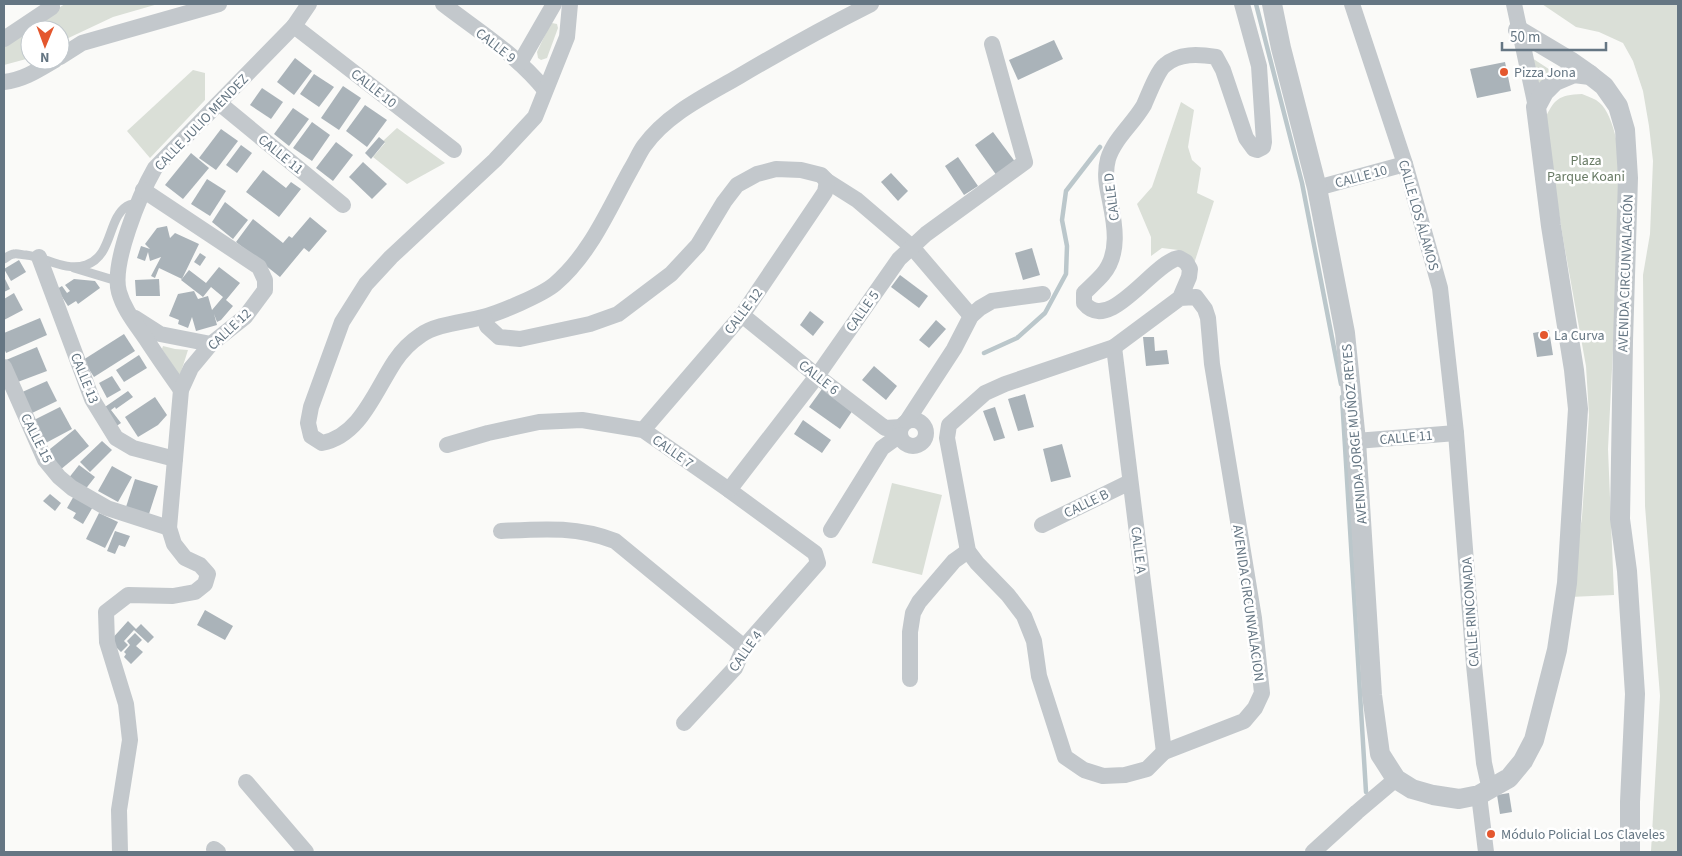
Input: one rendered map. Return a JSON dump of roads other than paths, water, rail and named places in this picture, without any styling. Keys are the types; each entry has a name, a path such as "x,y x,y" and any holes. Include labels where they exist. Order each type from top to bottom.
{"street":[{"path":"70,51 82,43 219,4"},
{"name":"CALLE JULIO MENDEZ","path":"181,390 129,314 119,293 117,282 121,256 140,197 154,168 294,26 309,4"},
{"name":"CALLE 9","path":"443,4 520,63 545,90"},
{"path":"520,63 554,4"},
{"path":"570,4 567,37 535,117 495,160 391,257 366,284 342,322 318,386 308,423 311,436 322,442 333,440 347,431 361,416 396,360 423,333 502,311 552,286 574,266 591,243 645,145 664,124 690,105 808,36 870,4"},
{"name":"CALLE D","path":"1180,298 1189,277 1190,269 1186,262 1179,258 1172,259 1164,264 1136,292 1110,308 1100,312 1089,310 1084,303 1084,293 1104,273 1111,260 1115,245 1114,225 1106,178 1108,158 1143,107 1163,66 1177,58 1192,54 1216,57 1223,70 1246,138 1254,149 1257,150 1263,146 1259,66 1242,4"},
{"name":"AVENIDA JORGE MUÑOZ REYES","path":"1272,4 1281,48 1317,188 1345,333 1356,441 1372,695 1380,754 1396,779 1412,789 1459,799 1485,793"},
{"name":"CALLE LOS ÁLAMOS","path":"1352,4 1405,164 1440,288 1456,433"},
{"path":"1485,793 1508,778 1523,761 1534,740 1557,650 1567,583 1574,497 1578,409 1574,370 1551,226 1536,107 1518,30 1514,4"},
{"path":"4,39 52,7"},
{"name":"CALLE 10","path":"294,26 454,150"},
{"name":"AVENIDA CIRCUNVALACIÓN","path":"1518,30 1570,61 1604,86 1618,106 1625,130 1628,178 1620,446 1620,519 1627,571 1635,694 1630,802 1630,852"},
{"name":"CALLE 5","path":"729,490 817,376 899,259 926,234 1025,162 992,44"},
{"path":"4,82 15,81 38,70"},
{"path":"1536,107 1544,92 1555,81 1574,73 1590,75"},
{"name":"CALLE 11","path":"219,103 343,204"},
{"name":"CALLE 10","path":"1317,188 1405,164"},
{"path":"484,317 487,326 499,336 520,339 590,324 618,314 671,274 698,245 724,202 737,185 756,174 776,170 802,170 821,175 827,181 857,200 912,247 971,316"},
{"name":"CALLE 12","path":"643,430 742,315 825,192 827,181"},
{"name":"CALLE 12","path":"140,197 259,267 265,280 265,290 245,317 211,344 191,368 181,390 169,528"},
{"name":"CALLE 13","path":"39,256 92,399 116,438 133,448 175,458"},
{"path":"831,530 882,448 903,428 915,420 923,424 926,436 920,444 915,446 905,444 903,428 954,349 971,316 992,301 1043,294"},
{"name":"AVENIDA CIRCUNVALACION","path":"968,552 1008,595 1024,616 1034,641 1039,676 1065,757 1084,770 1103,776 1125,775 1147,769 1164,752 1244,721 1256,708 1262,693 1254,618 1212,364 1208,318 1205,308 1196,297 1180,298"},
{"path":"910,680 910,632 913,613 919,602 954,561 968,552 947,438 949,425 985,393 1005,384 1114,347 1180,298"},
{"path":"129,314 160,334 211,344"},
{"name":"CALLE 6","path":"742,315 885,428 903,428"},
{"name":"CALLE A","path":"1114,347 1164,752"},
{"name":"CALLE 15","path":"4,367 45,460 59,477 72,488 107,508 169,528"},
{"name":"CALLE 7","path":"447,445 488,433 539,422 582,420 643,430 815,553"},
{"name":"CALLE 11","path":"1356,441 1456,433"},
{"name":"CALLE RINCONADA","path":"1456,433 1474,666 1484,763 1486,852"},
{"path":"926,436 947,438"},
{"name":"CALLE B","path":"1042,525 1130,482"},
{"path":"120,852 119,810 130,740 126,704 107,642 106,612 128,596 183,595 195,592 205,584 208,574 200,565 185,558 174,544 169,528"},
{"path":"501,531 551,528 595,533 615,541 744,648"},
{"name":"CALLE 4","path":"684,723 736,668 744,648 818,563 815,553"},
{"path":"1313,852 1396,779"},
{"path":"246,782 306,852"}],"lane":[{"path":"74,268 88,264 100,255 122,211 140,197"},
{"path":"4,259 14,254 39,256 57,264 117,282"}],"waterway":[{"path":"1256,4 1302,183 1341,384"},
{"path":"984,353 1017,338 1045,313 1066,274 1067,246 1062,220 1066,191 1100,147"},
{"path":"1342,397 1366,792"}],"place":[{"name":"Pizza Jona","path":"1504,72"},
{"name":"La Curva","path":"1544,335"},
{"name":"Módulo Policial Los Claveles","path":"1491,834"}],"park label":[{"name":"Plaza Parque Koani","path":"1586,168"}]}
